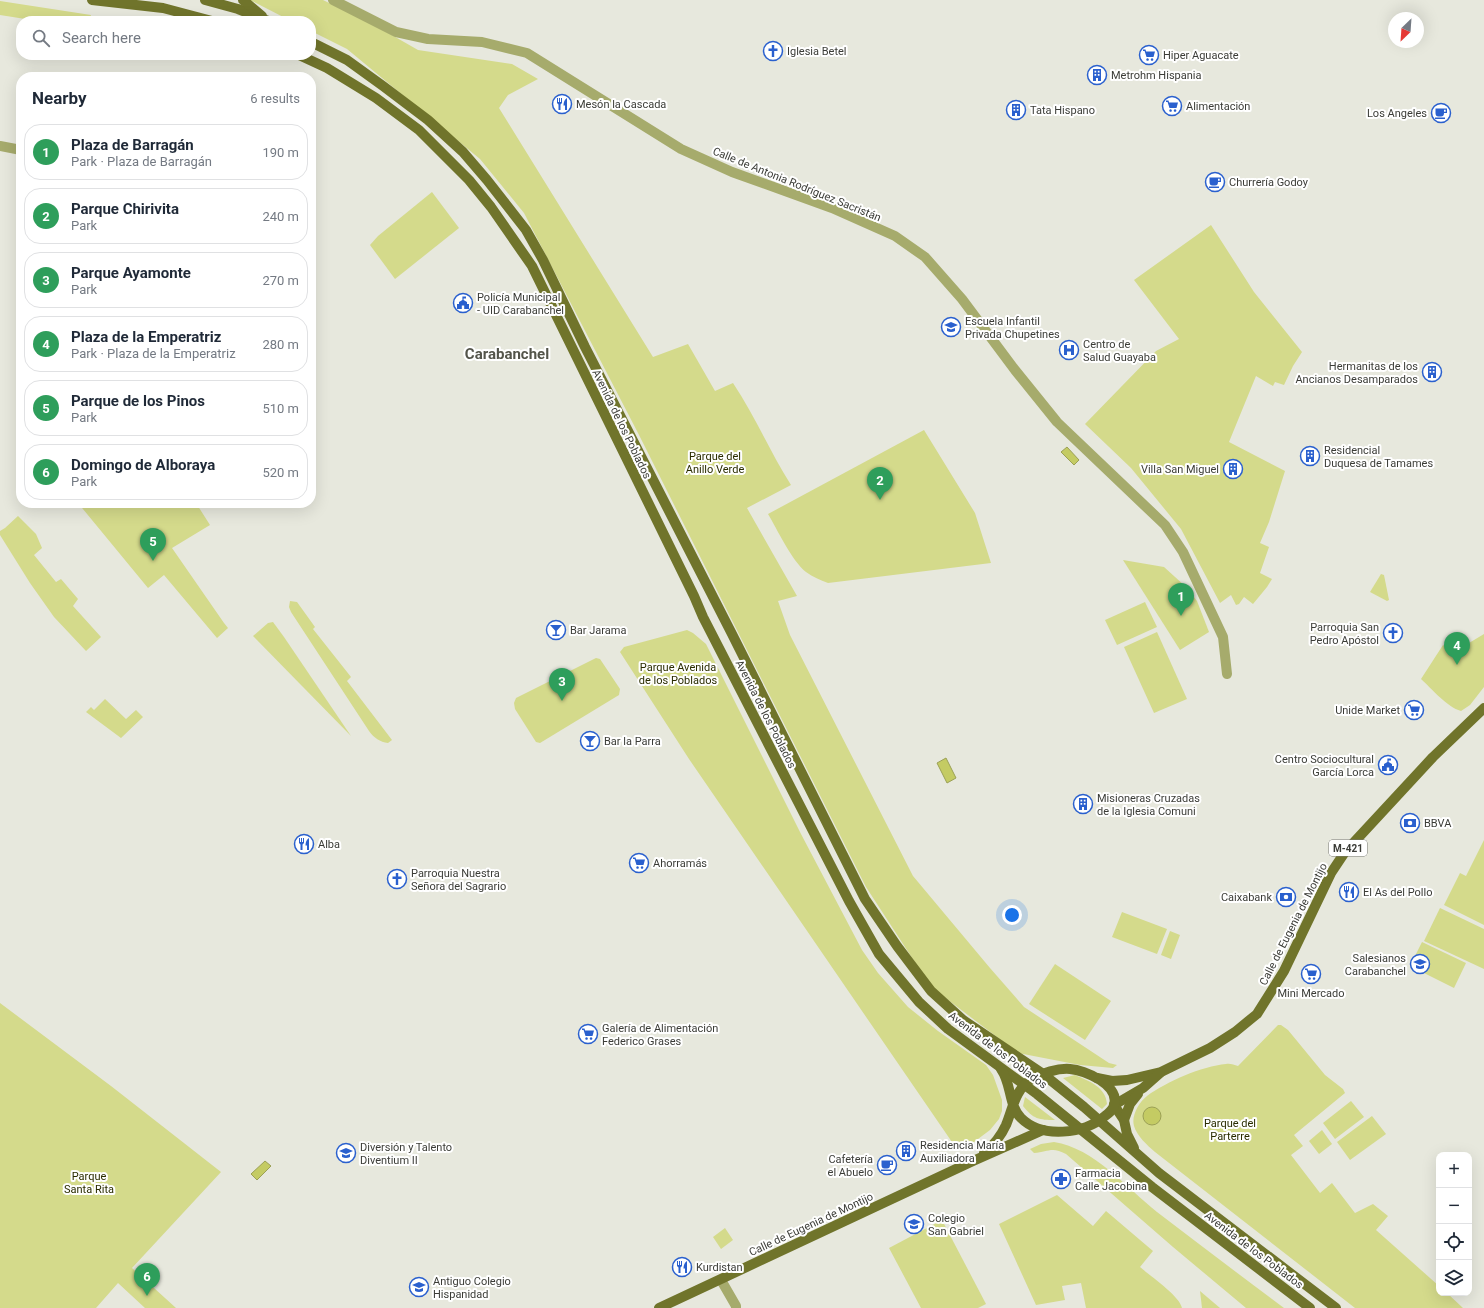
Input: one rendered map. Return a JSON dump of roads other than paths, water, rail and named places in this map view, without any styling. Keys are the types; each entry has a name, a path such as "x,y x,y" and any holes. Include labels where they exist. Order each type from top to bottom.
{"main road":[{"path":"92,0 163,8 193,16"},
{"path":"205,0 254,16"},
{"path":"243,0 262,16"},
{"path":"163,8 177,16"},
{"name":"Avenida de los Poblados","path":"316,44 347,60 428,120 463,152 526,230 543,260 592,361 742,653 865,899 896,946 931,991 963,1020 1043,1074 1100,1120 1159,1173 1336,1308"},
{"name":"Avenida de los Poblados","path":"310,60 328,68 376,98 419,130 469,180 491,207 532,266 704,618 849,901 880,954 920,1002 948,1029 1025,1084 1152,1187 1310,1308"},
{"name":"Calle de Eugenia de Montijo","path":"1098,1078 1112,1081 1126,1080 1161,1072 1210,1048 1257,1014 1284,971 1331,872 1345,852 1433,757 1482,708"},
{"path":"1000,1066 1008,1082 1012,1105 1020,1118 1030,1126 1043,1130 1061,1132 1081,1129 1100,1120"},
{"path":"1012,1105 1017,1094 1025,1084 1032,1078 1043,1074 1069,1068 1098,1078"},
{"name":"Calle de Eugenia de Montijo","path":"1100,1120 1111,1111 1114,1105 1143,1088 1161,1072"},
{"name":"Avenida de los Poblados","path":"1098,1078 1107,1085 1113,1093 1114,1105 1124,1120 1127,1134 1137,1153"},
{"path":"1124,1120 1130,1104 1143,1088"},
{"name":"Calle de Eugenia de Montijo","path":"973,1161 994,1145 1006,1125 1012,1105"},
{"name":"Calle de Eugenia de Montijo","path":"659,1308 973,1161 1043,1130"}],"street":[{"name":"Calle de Antonia Rodríguez Sacristán","path":"333,0 396,32 428,39 482,42 527,53 672,144 693,155 732,172 832,208 894,236 930,261 962,299 1015,370 1056,420 1165,525 1183,552 1223,637 1227,674"},
{"path":"0,146 16,149"},
{"path":"721,1280 736,1308"}],"place":[{"name":"Iglesia Betel","path":"773,51"},
{"name":"Hiper Aguacate","path":"1149,55"},
{"name":"Metrohm Hispania","path":"1097,75"},
{"name":"Mesón la Cascada","path":"562,104"},
{"name":"Alimentación","path":"1172,106"},
{"name":"Tata Hispano","path":"1016,110"},
{"name":"Los Angeles","path":"1441,113"},
{"name":"Churrería Godoy","path":"1215,182"},
{"name":"Policía Municipal - UID Carabanchel","path":"463,303"},
{"name":"Escuela Infantil Privada Chupetines","path":"951,327"},
{"name":"Centro de Salud Guayaba","path":"1069,350"},
{"name":"Hermanitas de los Ancianos Desamparados","path":"1432,372"},
{"name":"Residencial Duquesa de Tamames","path":"1310,456"},
{"name":"Villa San Miguel","path":"1233,469"},
{"name":"Parque Chirivita","path":"880,500"},
{"name":"Parque de los Pinos","path":"153,561"},
{"name":"Plaza de Barragán","path":"1181,616"},
{"name":"Bar Jarama","path":"556,630"},
{"name":"Parroquia San Pedro Apóstol","path":"1393,633"},
{"name":"Plaza de la Emperatriz","path":"1457,665"},
{"name":"Parque Ayamonte","path":"562,701"},
{"name":"Unide Market","path":"1414,710"},
{"name":"Bar la Parra","path":"590,741"},
{"name":"Centro Sociocultural García Lorca","path":"1388,765"},
{"name":"Misioneras Cruzadas de la Iglesia Comuni","path":"1083,804"},
{"name":"BBVA","path":"1410,823"},
{"name":"Alba","path":"304,844"},
{"name":"Ahorramás","path":"639,863"},
{"name":"Parroquia Nuestra Señora del Sagrario","path":"397,879"},
{"name":"El As del Pollo","path":"1349,892"},
{"name":"Caixabank","path":"1286,897"},
{"name":"Salesianos Carabanchel","path":"1420,964"},
{"name":"Mini Mercado","path":"1311,974"},
{"name":"Galería de Alimentación Federico Grases","path":"588,1034"},
{"name":"Residencia María Auxiliadora","path":"906,1151"},
{"name":"Diversión y Talento Diventium II","path":"346,1153"},
{"name":"Cafetería el Abuelo","path":"887,1165"},
{"name":"Farmacia Calle Jacobina","path":"1061,1179"},
{"name":"Colegio San Gabriel","path":"914,1224"},
{"name":"Kurdistan","path":"682,1267"},
{"name":"Antiguo Colegio Hispanidad","path":"419,1287"},
{"name":"Domingo de Alboraya","path":"147,1296"}],"district":[{"name":"Carabanchel","path":"507,354"}],"park label":[{"name":"Parque del Anillo Verde","path":"715,462"},
{"name":"Parque Avenida de los Poblados","path":"678,673"},
{"name":"Parque del Parterre","path":"1230,1129"},
{"name":"Parque Santa Rita","path":"89,1182"}]}
